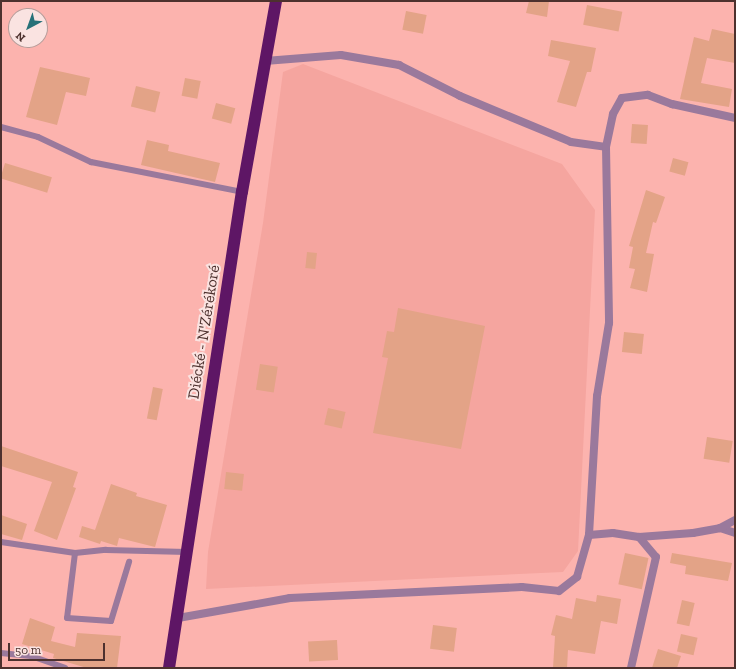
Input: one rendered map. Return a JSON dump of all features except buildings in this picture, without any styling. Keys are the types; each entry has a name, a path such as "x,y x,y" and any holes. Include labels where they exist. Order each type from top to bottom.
{"highway":[{"name":"Diécké - N'Zérékoré","path":"169,668 178,618 242,192 276,1"}],"street":[{"path":"265,61 341,55 399,65 460,96 571,142 606,147"},
{"path":"178,618 290,598 522,587 559,591 577,577 589,535 597,396 609,323 606,147 613,114 622,98 648,95 672,104 735,116"},
{"path":"589,535 613,533 639,537 720,528 735,520"},
{"path":"720,528 735,533"},
{"path":"631,668 656,557 639,537"}],"lane":[{"path":"1,127 38,138 91,162 242,192"},
{"path":"1,542 75,553 106,550 187,552"},
{"path":"75,553 67,618 111,621 129,562"},
{"path":"1,653 31,656 65,668"}],"shaded area":[{"path":"303,64 562,164 595,210 578,551 563,572 206,589 208,552 263,223 283,72"}]}
